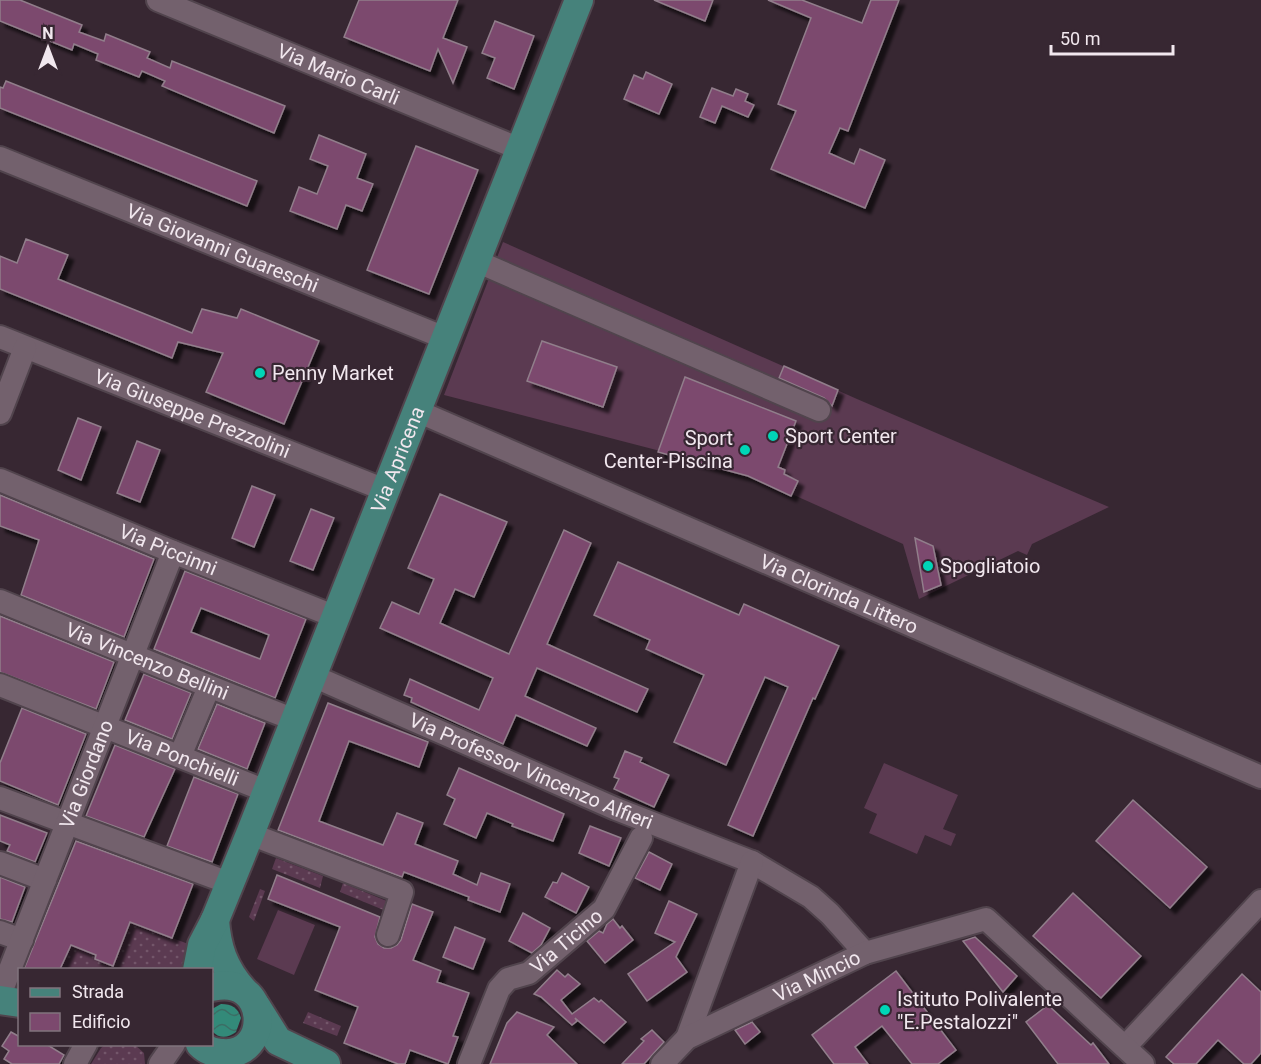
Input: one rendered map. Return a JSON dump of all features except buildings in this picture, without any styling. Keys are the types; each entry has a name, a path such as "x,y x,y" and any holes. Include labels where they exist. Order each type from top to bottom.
{"main road":[{"name":"Via Apricena","path":"197,968 202,945 215,920 250,834 579,0"},
{"name":"Via Apricena","path":"215,920 218,948 234,979 278,1041 306,1057 326,1064"},
{"path":"213,987 223,984 233,986 249,998 259,1017 254,1037 246,1046 237,1052 213,1049"},
{"path":"213,1049 294,1064"}],"street":[{"name":"Via Mario Carli","path":"158,0 520,149"},
{"name":"Via Giovanni Guareschi","path":"0,158 445,338"},
{"path":"476,261 819,410"},
{"name":"Via Giuseppe Prezzolini","path":"0,338 385,490"},
{"path":"0,413 25,348"},
{"name":"Via Clorinda Littero","path":"417,411 1261,777"},
{"name":"Via Piccinni","path":"0,480 336,617"},
{"name":"Via Giordano","path":"5,1001 22,940 173,552"},
{"name":"Via Vincenzo Bellini","path":"0,601 295,720"},
{"name":"Via Professor Vincenzo Alfieri","path":"313,676 616,809 752,862 812,897 864,953"},
{"name":"Via Ponchielli","path":"0,685 266,791"},
{"path":"180,756 209,687"},
{"path":"0,798 230,883"},
{"path":"250,834 402,892 388,935"},
{"name":"Via Ticino","path":"469,1064 499,989 508,979 529,973 604,909 641,838"},
{"path":"687,1038 752,862"},
{"path":"0,863 45,880"},
{"path":"1143,1064 1125,1047 1261,901"},
{"name":"Via Mincio","path":"662,1064 687,1038 864,953 986,919 1125,1047"},
{"path":"0,932 22,940"},
{"path":"75,1064 85,1046"},
{"path":"152,1046 155,1050 158,1064"},
{"path":"158,1064 172,1046"}],"shaded area":[{"name":"Sport Center","path":"503,242 857,399 1109,507 1032,544 1027,555 1018,551 919,599 903,544 745,473 444,395"},
{"path":"884,763 958,795 943,829 956,834 951,846 925,835 917,854 869,833 877,814 864,808"},
{"path":"276,858 323,876 320,888 272,869"},
{"path":"343,883 389,902 386,911 340,892"},
{"path":"260,889 265,891 254,921 249,917"},
{"path":"87,906 191,945 184,968 61,968"},
{"path":"278,910 315,925 294,975 257,959"},
{"path":"308,1012 341,1026 337,1036 303,1023"},
{"path":"104,1046 136,1046 144,1053 145,1064 91,1064"}],"water":[{"path":"221,1004 234,1007 241,1018 236,1032 230,1036 221,1036 213,1032 213,1008"}],"place":[{"name":"Penny Market","path":"260,373"},
{"name":"Sport Center","path":"773,436"},
{"name":"Sport Center-Piscina","path":"745,450"},
{"name":"Spogliatoio","path":"928,566"},
{"name":"Istituto Polivalente \"E.Pestalozzi\"","path":"885,1010"}]}
